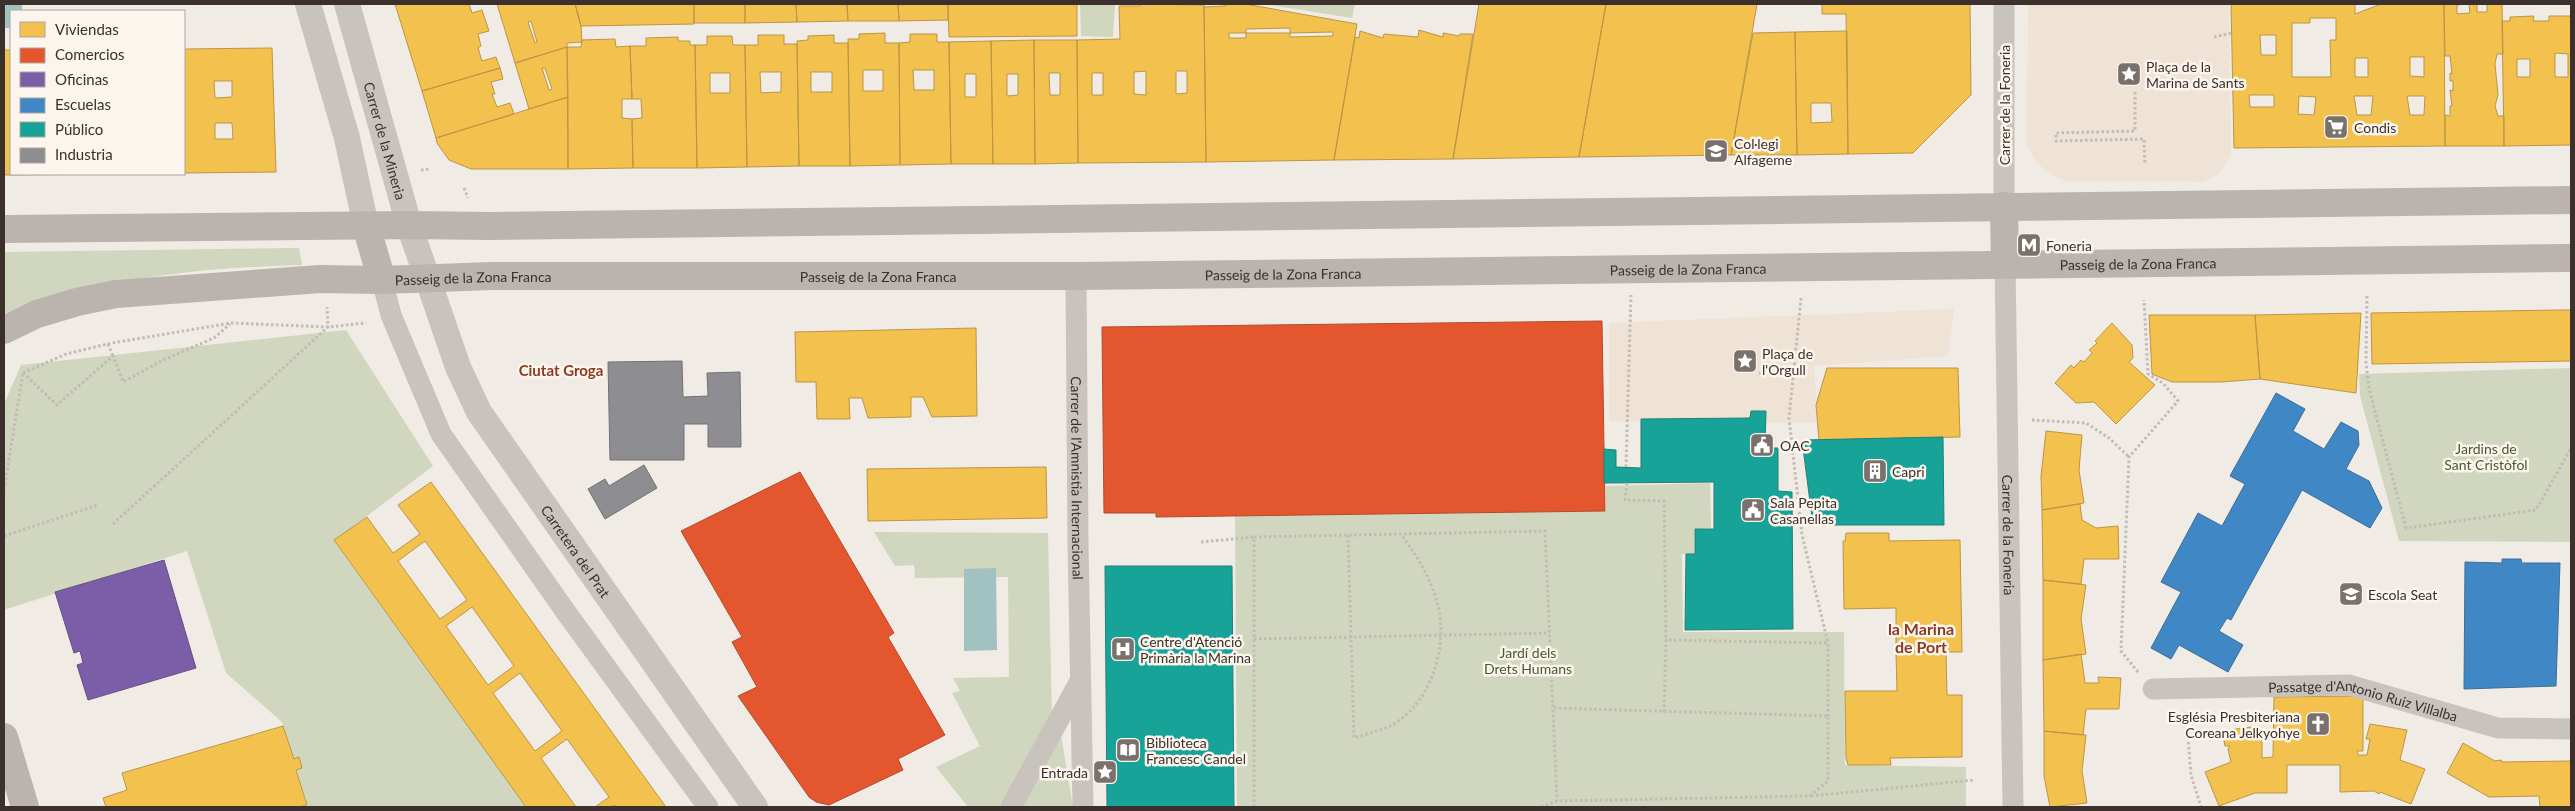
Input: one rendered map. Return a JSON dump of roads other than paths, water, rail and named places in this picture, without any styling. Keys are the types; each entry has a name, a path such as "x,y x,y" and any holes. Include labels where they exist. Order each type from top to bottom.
{"main road":[{"path":"4,229 409,224 490,226 2571,200"},
{"path":"2004,206 2005,264"},
{"path":"366,226 382,280"},
{"name":"Passeig de la Zona Franca","path":"4,330 37,314 77,302 116,294 320,279 1076,276 2571,258"},
{"path":"4,737 25,807"}],"street":[{"path":"308,4 347,138 366,226"},
{"name":"Carrer de la Mineria","path":"347,4 409,224 428,278"},
{"name":"Carrer de la Foneria","path":"2004,4 2004,206"},
{"name":"Carrer de la Foneria","path":"2005,264 2013,807"},
{"name":"Carrer de l'Amnistia Internacional","path":"1076,276 1083,807"},
{"name":"Carretera del Prat","path":"428,278 458,367 479,412 755,807"},
{"path":"382,280 391,315 441,434 574,623 708,807"},
{"name":"Carrer de l'Amnistia Internacional","path":"1011,807 1080,681"},
{"name":"Passatge d'Antonio Ruiz Villalba","path":"2153,689 2349,685 2498,728 2571,730"}],"water":[{"path":"4,4 22,4 22,10 10,10 10,28 4,28"},
{"path":"996,568 997,650 964,651 964,569"}],"place":[{"name":"Plaça de la Marina de Sants","path":"2129,74"},
{"name":"Condis","path":"2336,127"},
{"name":"Col·legi Alfageme","path":"1716,151"},
{"name":"Foneria","path":"2029,245"},
{"name":"Plaça de l'Orgull","path":"1745,361"},
{"name":"OAC","path":"1762,445"},
{"name":"Capri","path":"1875,471"},
{"name":"Sala Pepita Casanellas","path":"1753,510"},
{"name":"Escola Seat","path":"2351,594"},
{"name":"Centre d'Atenció Primària la Marina","path":"1123,649"},
{"name":"Església Presbiteriana Coreana Jelkyohye","path":"2318,724"},
{"name":"Biblioteca Francesc Candel","path":"1128,750"},
{"name":"Entrada","path":"1105,772"}],"district":[{"name":"Ciutat Groga","path":"561,370"},
{"name":"la Marina de Port","path":"1921,637"}],"park label":[{"name":"Jardins de Sant Cristòfol","path":"2486,456"},
{"name":"Jardí dels Drets Humans","path":"1528,660"}]}
